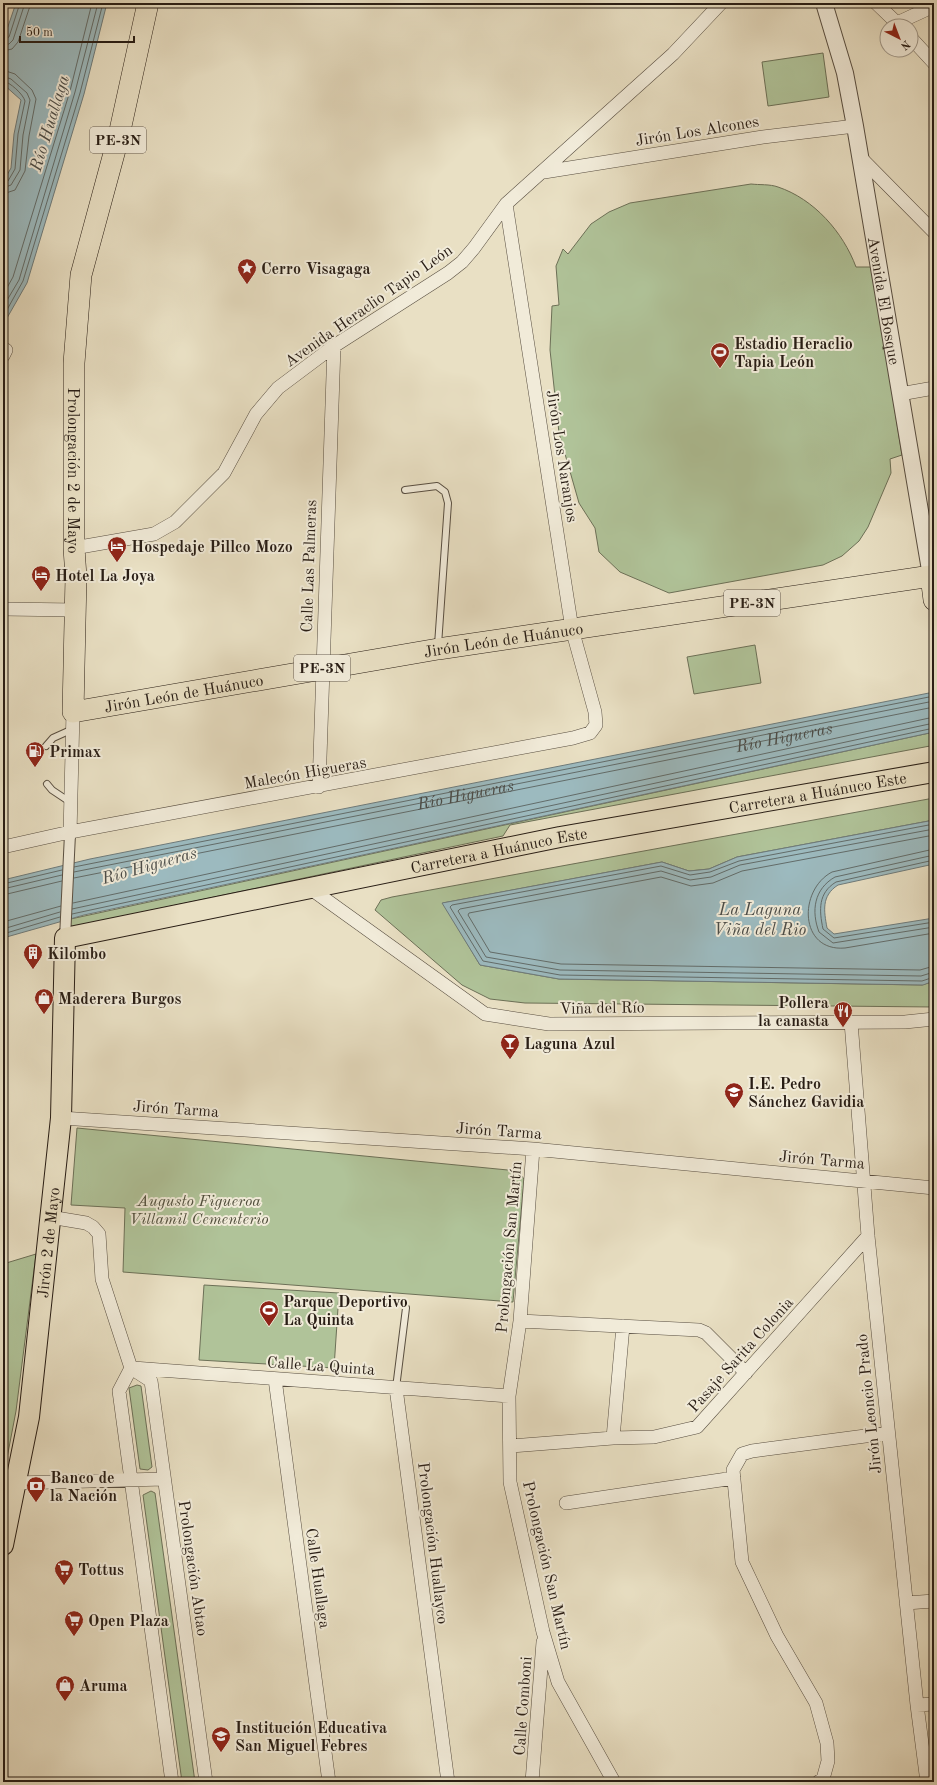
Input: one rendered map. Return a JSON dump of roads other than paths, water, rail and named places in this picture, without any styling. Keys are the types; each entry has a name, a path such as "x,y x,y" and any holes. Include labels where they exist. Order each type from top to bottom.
{"highway":[{"name":"Prolongación 2 de Mayo","path":"73,721 76,610 74,548 74,363 81,275 120,135 148,3"},
{"name":"Jirón León de Huánuco","path":"73,721 322,668 438,649 933,575"},
{"name":"Avenida El Bosque","path":"933,575 934,600"}],"main road":[{"name":"Carretera a Huánuco Este","path":"66,930 311,889 560,837 934,772"},
{"name":"Jirón 2 de Mayo","path":"3,1545 29,1417 61,1118 66,930"}],"street":[{"name":"Avenida Heraclio Tapio León","path":"74,548 154,534 175,522 224,473 256,414 278,388 334,346 448,273 462,262 506,204 544,172 673,54 721,3"},
{"name":"Avenida El Bosque","path":"824,3 845,73 856,126 900,394 933,575"},
{"path":"876,3 891,18"},
{"path":"911,18 934,6"},
{"path":"919,47 934,63"},
{"name":"Jirón Los Alcones","path":"544,172 763,137 856,126"},
{"path":"860,157 934,232"},
{"name":"Jirón Los Naranjos","path":"506,204 572,630 594,712"},
{"name":"Calle Las Palmeras","path":"319,787 334,346"},
{"path":"900,394 934,388"},
{"path":"3,608 76,610"},
{"name":"Malecón Higueras","path":"3,847 573,738 590,733 596,725 594,712"},
{"name":"Prolongación 2 de Mayo","path":"70,834 73,721"},
{"name":"PE-3N","path":"66,930 70,834"},
{"name":"Viña del Río","path":"311,889 485,1014 549,1024 904,1022 934,1019"},
{"name":"Jirón Leoncio Prado","path":"851,1022 868,1236 917,1705 928,1782"},
{"name":"Jirón Tarma","path":"61,1118 533,1149 934,1188"},
{"name":"Prolongación San Martín","path":"533,1149 520,1321 509,1396 511,1446 510,1482 544,1632 558,1682 614,1782"},
{"path":"50,1217 86,1223 93,1227 98,1234 102,1279 131,1368 119,1391 172,1782"},
{"name":"Pasaje Sarita Colonia","path":"511,1446 654,1436 697,1427 868,1236"},
{"path":"520,1321 699,1330 706,1333 746,1373"},
{"path":"613,1438 623,1326"},
{"name":"Calle La Quinta","path":"131,1368 509,1396"},
{"name":"Prolongación Abtao","path":"131,1368 151,1381 206,1782"},
{"name":"Calle Huallaga","path":"276,1379 329,1782"},
{"name":"Prolongación Huallayco","path":"396,1388 448,1782"},
{"path":"818,1782 823,1779 828,1762 827,1743 816,1703 777,1636 742,1562 733,1470 736,1461 742,1454 752,1451 888,1433"},
{"path":"566,1503 734,1478"},
{"path":"16,1483 164,1479"},
{"path":"906,1603 934,1601"},
{"name":"Calle Comboni","path":"532,1782 544,1632"},
{"path":"917,1705 934,1704"}],"lane":[{"path":"405,490 437,486 445,492 448,503 438,649"},
{"path":"46,746 73,721"},
{"path":"47,784 52,790 71,803"},
{"name":"Prolongación Huallayco","path":"396,1388 406,1308"}],"water":[{"name":"Río Huallaga","path":"16,3 107,3 84,94 27,283 3,325 3,182 11,168 14,134 21,100 3,84 3,41"},
{"name":"Río Higueras","path":"934,692 934,732 84,915 3,938 3,880 90,859"},
{"name":"La Laguna Viña del Rio","path":"934,820 934,864 838,885 829,894 825,904 827,928 834,934 934,918 934,981 923,985 559,979 480,965 442,903 662,862 689,871 709,869 737,857"}],"place":[{"name":"Cerro Visagaga","path":"247,285"},
{"name":"Estadio Heraclio Tapia León","path":"720,369"},
{"name":"Hospedaje Pillco Mozo","path":"117,563"},
{"name":"Hotel La Joya","path":"41,592"},
{"name":"Primax","path":"35,768"},
{"name":"Kilombo","path":"33,970"},
{"name":"Maderera Burgos","path":"44,1015"},
{"name":"Pollera la canasta","path":"843,1028"},
{"name":"Laguna Azul","path":"510,1060"},
{"name":"I.E. Pedro Sánchez Gavidia","path":"734,1109"},
{"name":"Parque Deportivo La Quinta","path":"269,1327"},
{"name":"Banco de la Nación","path":"36,1503"},
{"name":"Tottus","path":"64,1586"},
{"name":"Open Plaza","path":"74,1637"},
{"name":"Aruma","path":"65,1702"},
{"name":"Institución Educativa San Miguel Febres","path":"221,1753"}],"park label":[{"name":"Augusto Figueroa Villamil Cementerio","path":"199,1209"}]}
